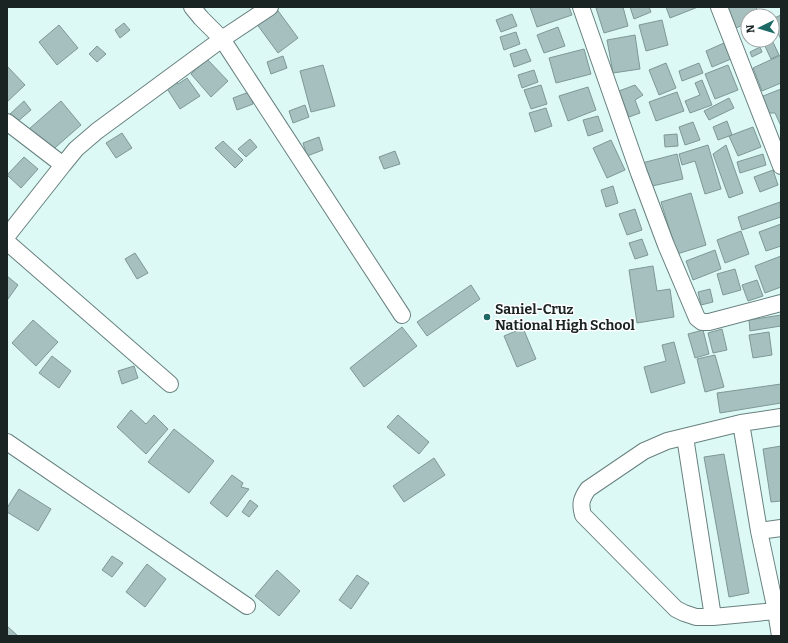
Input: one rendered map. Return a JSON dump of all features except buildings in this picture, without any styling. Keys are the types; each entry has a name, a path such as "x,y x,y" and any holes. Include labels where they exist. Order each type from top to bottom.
{"street":[{"path":"192,7 222,39 402,315"},
{"path":"7,236 62,165 85,140 222,39 270,7"},
{"path":"580,7 639,173 669,252 697,318 702,322 709,322 781,302"},
{"path":"719,7 781,166"},
{"path":"7,122 62,165"},
{"path":"7,242 170,384"},
{"path":"776,611 713,617 696,617 676,609 583,515 580,506 582,497 588,489 644,451 667,441 741,423 781,417"},
{"path":"741,423 759,531 780,636"},
{"path":"685,437 713,617"},
{"path":"7,442 247,606"},
{"path":"759,531 781,528"}],"place":[{"name":"Saniel-Cruz National High School","path":"487,317"}]}
